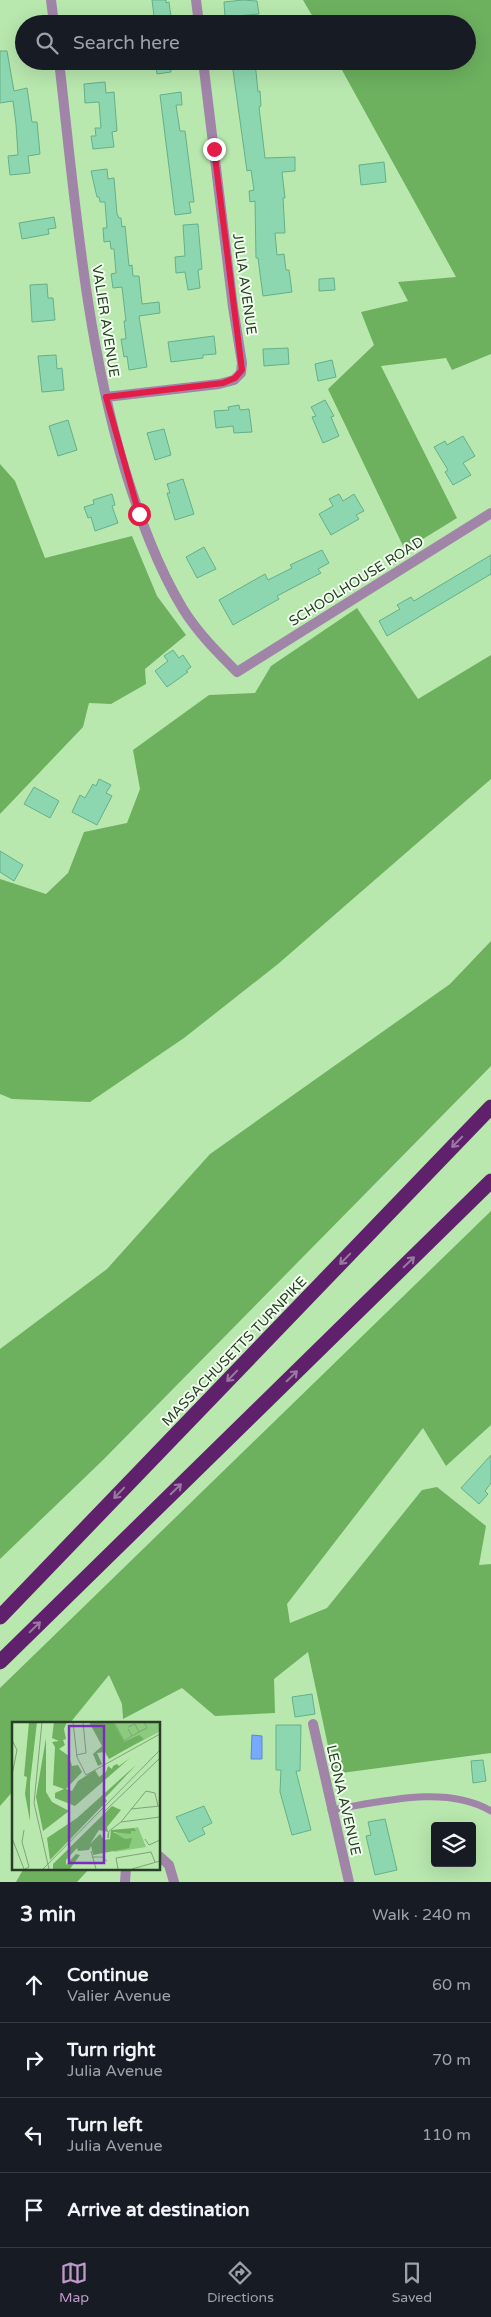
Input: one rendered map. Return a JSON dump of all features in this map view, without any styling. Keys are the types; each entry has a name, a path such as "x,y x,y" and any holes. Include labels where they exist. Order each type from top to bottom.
{"highway":[{"name":"MASSACHUSETTS TURNPIKE","path":"0,1617 491,1107"},
{"path":"0,1662 491,1181"}],"street":[{"path":"51,0 53,15"},
{"path":"196,0 198,15"},
{"name":"VALIER AVENUE","path":"60,70 86,294 106,397 131,491 160,565 175,595 194,626 236,672"},
{"name":"JULIA AVENUE","path":"106,397 219,384 234,380 241,373 242,363 233,307 204,70"},
{"name":"SCHOOLHOUSE ROAD","path":"236,672 491,513"},
{"name":"LEONA AVENUE","path":"313,1724 348,1882"},
{"path":"160,1857 169,1865 174,1882"}],"lane":[{"path":"331,1810 400,1798 458,1798 491,1811"}],"green space":[{"path":"303,0 491,0 491,354 452,370 446,358 381,366 457,518 405,550 328,389 374,345 361,312 408,301 398,282 456,277 342,70 476,70 476,15 312,15"},
{"path":"0,464 15,481 45,558 132,536 157,596 186,635 145,669 146,684 111,704 89,703 83,727 0,814"},
{"path":"357,608 418,699 491,655 491,779 278,964 184,1038 90,1102 12,1099 0,1094 0,879 46,894 68,873 84,832 127,823 140,789 133,750 209,695 255,693 271,666"},
{"path":"491,941 491,1066 103,1460 0,1559 0,1349 107,1269 210,1154 450,984"},
{"path":"491,1211 491,1425 446,1466 423,1428 287,1604 290,1623 327,1608 422,1490 437,1487 486,1526 479,1565 491,1564 491,1753 334,1774 308,1652 274,1679 275,1713 215,1716 182,1688 123,1719 122,1704 109,1675 71,1722 12,1722 12,1792 0,1806 0,1688"},
{"path":"23,1870 88,1870 77,1882 16,1882"}],"water":[{"path":"252,1735 262,1736 262,1759 251,1759"}],"building":[{"path":"152,0 166,0 166,3 169,2 171,15 154,15"},
{"path":"257,1 259,14 225,15 224,2"},
{"path":"0,51 7,51 14,91 27,88 32,122 37,122 40,154 28,156 30,173 10,175 8,156 18,155 16,124 13,101 0,103"},
{"path":"156,70 171,70 171,72 157,74"},
{"path":"233,70 256,70 258,92 260,91 261,106 259,107 265,158 295,157 295,171 282,172 285,198 283,198 285,233 275,233 277,255 284,254 286,270 289,270 292,292 263,296 258,258 256,258 255,201 250,202 249,191 254,190 251,170 247,171"},
{"path":"105,82 106,93 114,92 117,131 112,132 114,147 93,149 91,136 96,136 95,128 101,128 99,102 85,103 84,84"},
{"path":"181,92 182,105 176,105 180,131 185,131 194,202 189,202 191,213 175,215 160,95"},
{"path":"384,162 386,182 361,185 359,165"},
{"path":"107,169 108,179 114,178 117,214 121,218 122,227 125,226 129,266 132,265 133,276 139,276 142,304 159,302 160,313 139,316 147,367 129,370 127,356 124,357 121,339 126,339 122,287 113,288 111,274 116,273 114,249 111,249 110,241 104,242 103,228 107,228 105,202 100,202 99,197 97,197 91,171"},
{"path":"54,217 56,228 48,229 49,234 22,239 19,223"},
{"path":"198,224 202,269 198,270 200,288 188,290 185,272 176,273 175,257 185,256 183,225"},
{"path":"334,278 335,290 319,291 319,279"},
{"path":"47,284 48,298 53,298 55,320 32,322 30,285"},
{"path":"214,336 216,354 203,355 203,358 171,362 168,342"},
{"path":"288,348 289,364 264,366 263,349"},
{"path":"56,355 57,369 62,368 64,390 42,392 38,356"},
{"path":"332,360 336,377 318,381 315,364"},
{"path":"325,400 334,416 331,417 339,436 323,443 312,417 316,416 311,407"},
{"path":"239,405 240,410 249,409 252,432 234,433 233,426 216,428 214,411 229,410 228,407"},
{"path":"68,420 77,450 58,456 49,426"},
{"path":"164,429 171,455 155,460 147,433"},
{"path":"463,436 475,456 463,463 471,475 453,485 445,472 448,470 434,447 445,441 447,445"},
{"path":"183,479 194,514 175,520 167,493 170,493 167,484"},
{"path":"112,494 115,505 112,506 118,523 95,531 91,517 88,518 84,507 94,504 93,500"},
{"path":"339,494 343,501 354,494 364,511 356,515 359,519 331,535 319,514 333,506 329,499"},
{"path":"204,547 216,569 197,578 186,557"},
{"path":"322,550 329,563 318,569 321,573 277,596 279,599 233,625 219,600 265,574 268,580 292,568 290,565"},
{"path":"491,555 491,574 387,636 379,621 400,609 397,605 411,597 414,601"},
{"path":"173,650 179,658 183,655 191,667 186,671 188,672 167,687 155,671 168,661 164,656"},
{"path":"99,779 111,785 106,793 112,796 97,825 72,812 80,795 85,798 93,784 96,786"},
{"path":"34,787 59,801 50,818 24,804"},
{"path":"0,851 23,865 14,881 0,872"},
{"path":"491,1455 491,1483 485,1491 488,1494 479,1504 461,1488"},
{"path":"312,1694 315,1714 295,1717 292,1697"},
{"path":"276,1725 301,1725 300,1771 296,1771 311,1830 292,1835 280,1792 281,1770 276,1770"},
{"path":"483,1760 486,1781 473,1783 471,1761"},
{"path":"204,1806 212,1823 202,1828 205,1834 189,1842 176,1817"},
{"path":"385,1819 397,1870 375,1875 366,1836 371,1835 368,1822"}],"route":[{"path":"139,514 122,460 106,397 223,383 235,378 242,370 214,149"}]}
